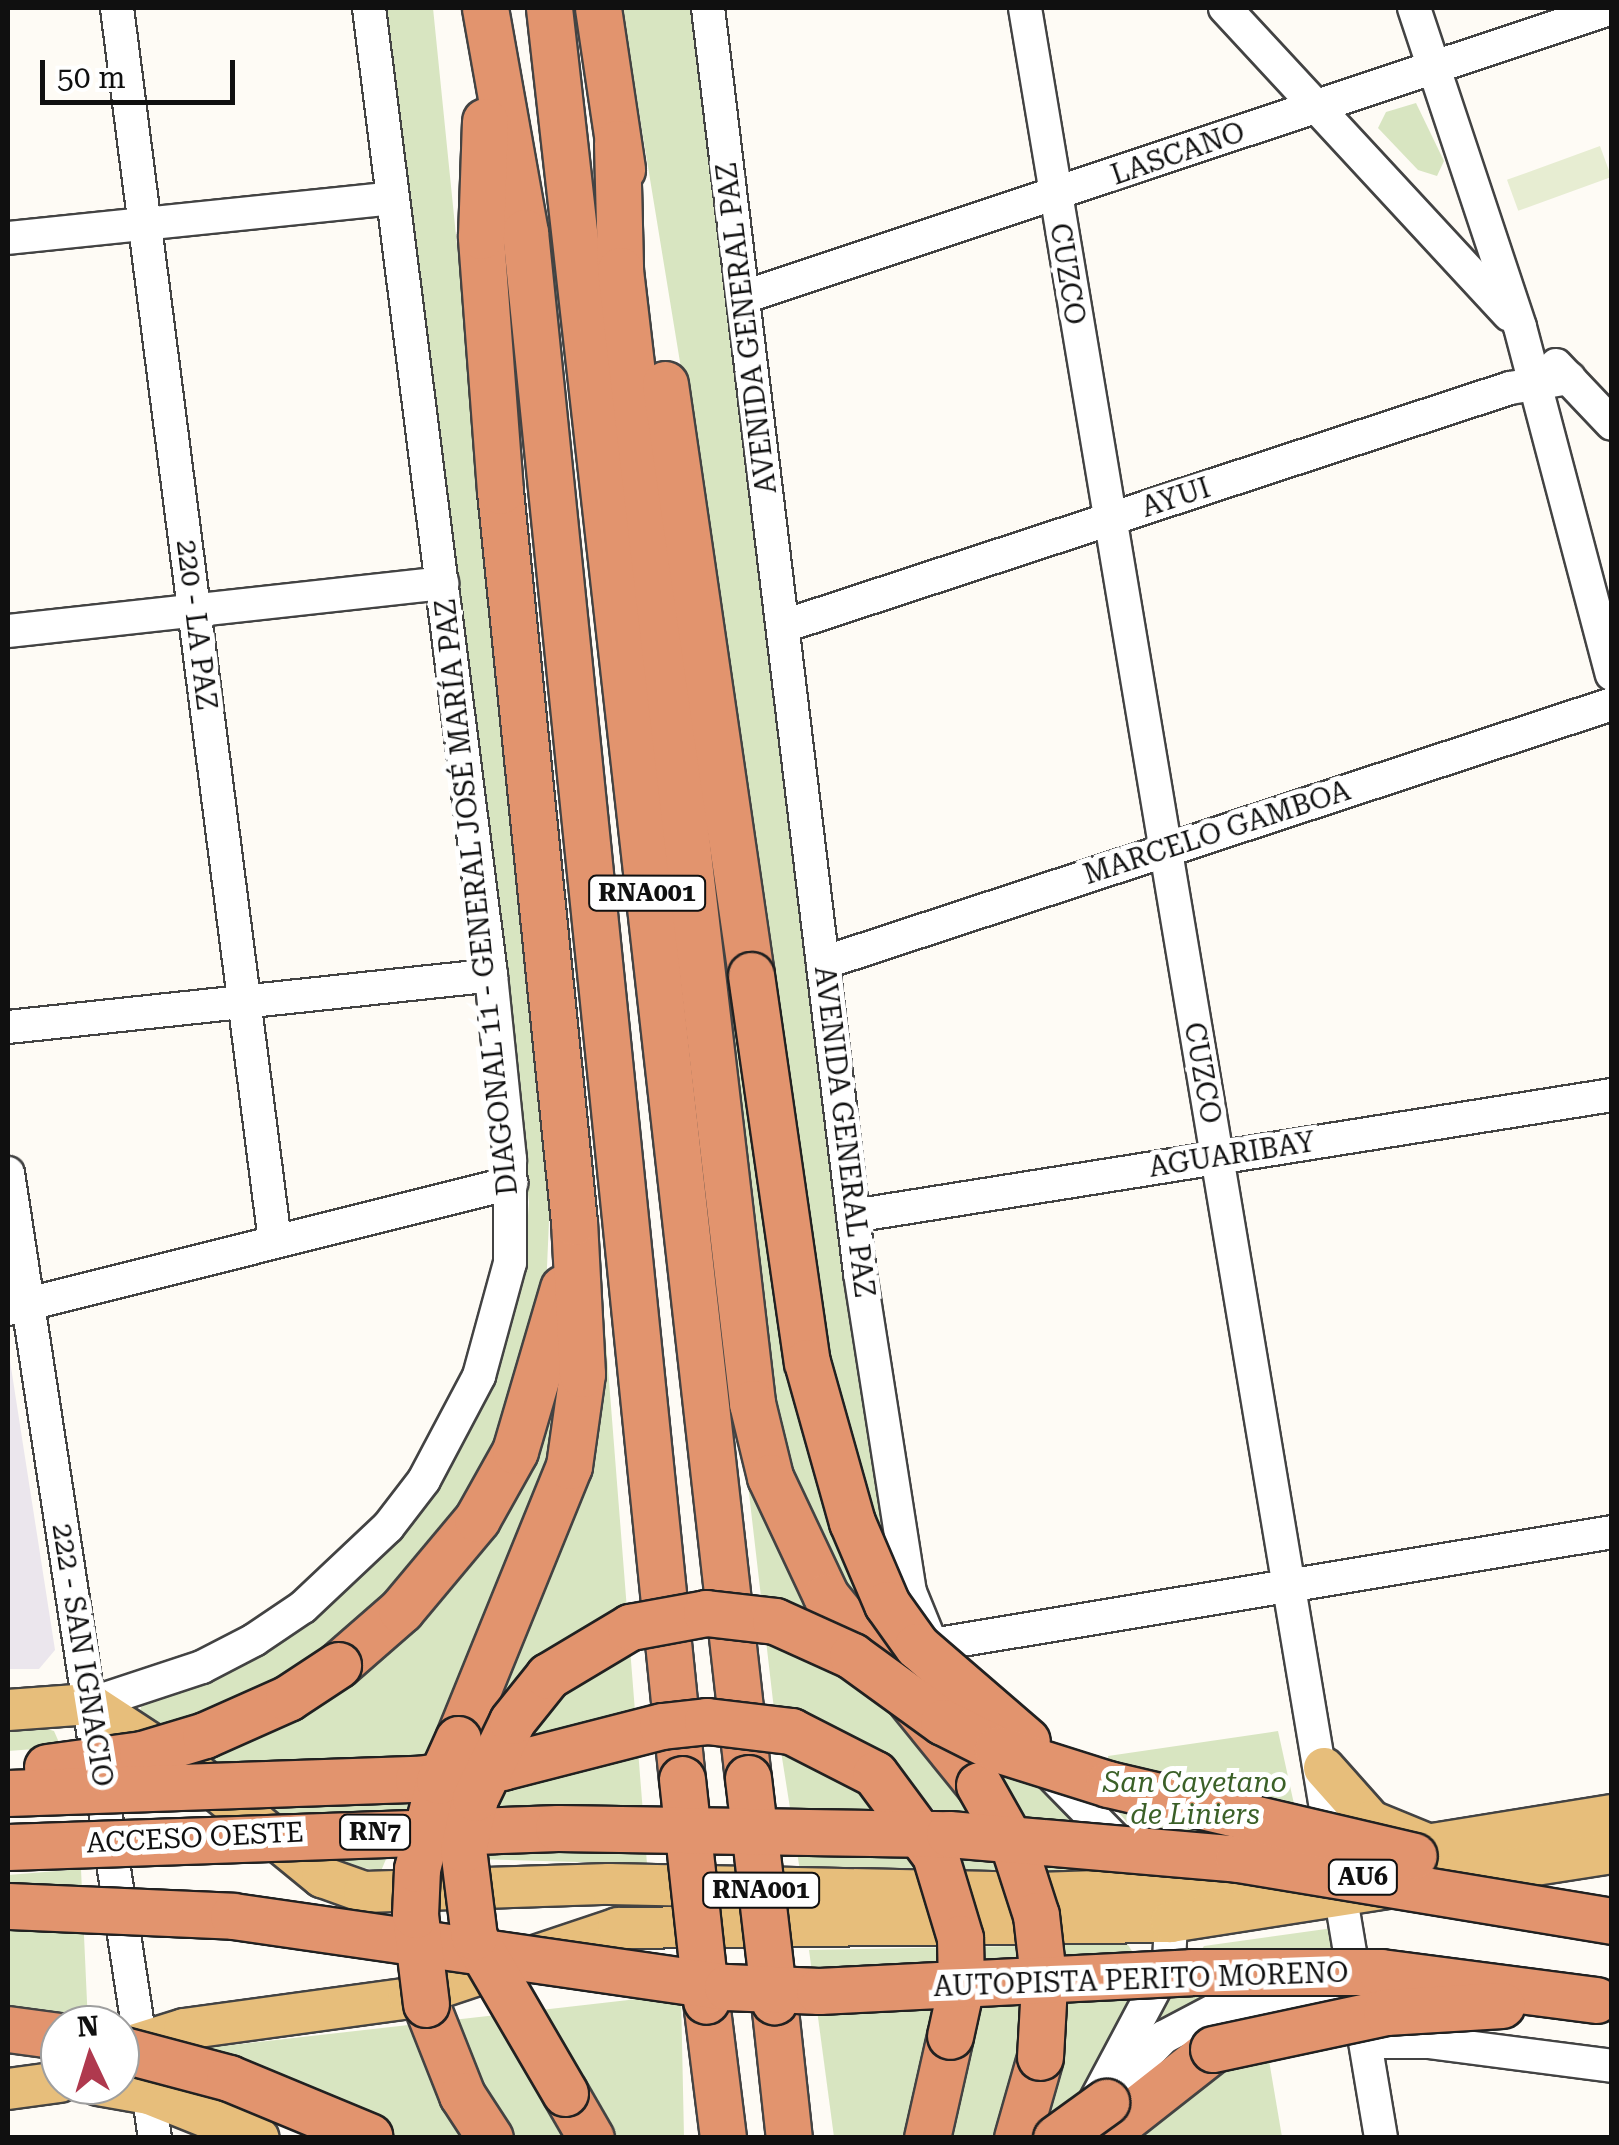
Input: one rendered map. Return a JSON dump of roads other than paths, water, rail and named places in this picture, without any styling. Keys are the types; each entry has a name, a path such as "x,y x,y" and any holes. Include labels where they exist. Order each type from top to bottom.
{"highway":[{"name":"RNA001","path":"549,8 789,2138"},
{"path":"598,8 617,143 656,331 806,1362 825,1442 871,1574 918,1646 947,1677 1039,1749 1108,1784"},
{"name":"RNA001","path":"486,23 527,251 682,1779 713,2000 723,2138"},
{"path":"486,23 481,236 512,627 574,1222 582,1374 569,1466 439,1780 418,1869 418,1960 438,2045 490,2138"},
{"path":"617,143 620,270 752,1403 787,1521 826,1596 979,1784 1014,1847 1036,1915 1044,1986 1040,2057 1018,2138"},
{"path":"8,1770 142,1754 246,1719 338,1665 438,1570 477,1519 515,1451 550,1344 574,1222"},
{"path":"591,2138 490,1974 474,1938 462,1875 475,1798 490,1760 548,1676 588,1648 670,1617 706,1612 775,1621 852,1656 942,1722 997,1750 1108,1784 1446,1862 1612,1908"},
{"path":"8,1793 418,1779 502,1766 662,1726 722,1722 790,1731 875,1774 935,1855 960,1938 961,1986 927,2138"},
{"name":"ACCESO OESTE","path":"8,1846 326,1832 744,1828"},
{"name":"AU6","path":"744,1828 1112,1844 1352,1875 1612,1921"},
{"path":"8,1906 233,1916 713,2000 692,2094 692,2138"},
{"name":"AUTOPISTA PERITO MORENO","path":"713,2000 1191,1972 1381,1972 1604,2002"},
{"path":"1056,2138 1149,2075 1213,2050 1386,2012 1604,2002"},
{"path":"774,2006 816,2138"},
{"path":"8,2028 40,2033"},
{"path":"140,2050 230,2078 370,2137"},
{"path":"1097,2123 1213,2050"}],"main road":[{"path":"8,1710 90,1704 194,1772 322,1877 364,1892 609,1884 1039,1893 1164,1906 1339,1860 1612,1814"},
{"path":"1324,1768 1371,1821 1425,1843"},
{"path":"140,2044 409,1998 618,1928 1346,1899 1612,1853"},
{"path":"8,2089 40,2085"},
{"path":"140,2093 259,2138"}],"street":[{"name":"220 - LA PAZ","path":"117,8 276,1242"},
{"name":"DIAGONAL 11 - GENERAL JOSÉ MARÍA PAZ","path":"90,1704 202,1668 254,1640 333,1582 388,1527 434,1463 479,1376 510,1263 511,1183 490,975 369,8"},
{"name":"AVENIDA GENERAL PAZ","path":"708,8 853,1216 910,1592 932,1645 976,1700 1084,1806 1164,1906"},
{"name":"CUZCO","path":"1024,8 1288,1585 1346,1899 1381,2138"},
{"path":"1225,8 1612,424"},
{"path":"1414,8 1520,327 1612,674"},
{"name":"LASCANO","path":"744,297 1612,8"},
{"path":"8,238 392,198"},
{"name":"AYUI","path":"784,626 1534,382 1569,378"},
{"path":"8,631 442,582"},
{"name":"MARCELO GAMBOA","path":"823,963 1612,704"},
{"path":"8,1027 490,975"},
{"name":"AGUARIBAY","path":"853,1216 1612,1095"},
{"name":"222 - SAN IGNACIO","path":"8,1173 18,1306 90,1704 123,2005"},
{"path":"18,1306 511,1183"},
{"path":"932,1645 1612,1532"},
{"path":"1097,2123 1162,1979 1164,1906"},
{"path":"1071,2138 1097,2123 1188,2021 1216,2009 1359,1989"},
{"path":"1368,2042 1428,2042 1611,2069"},
{"name":"222 - SAN IGNACIO","path":"140,2076 148,2094 155,2138"}],"park label":[{"name":"San Cayetano de Liniers","path":"1195,1799"}]}
